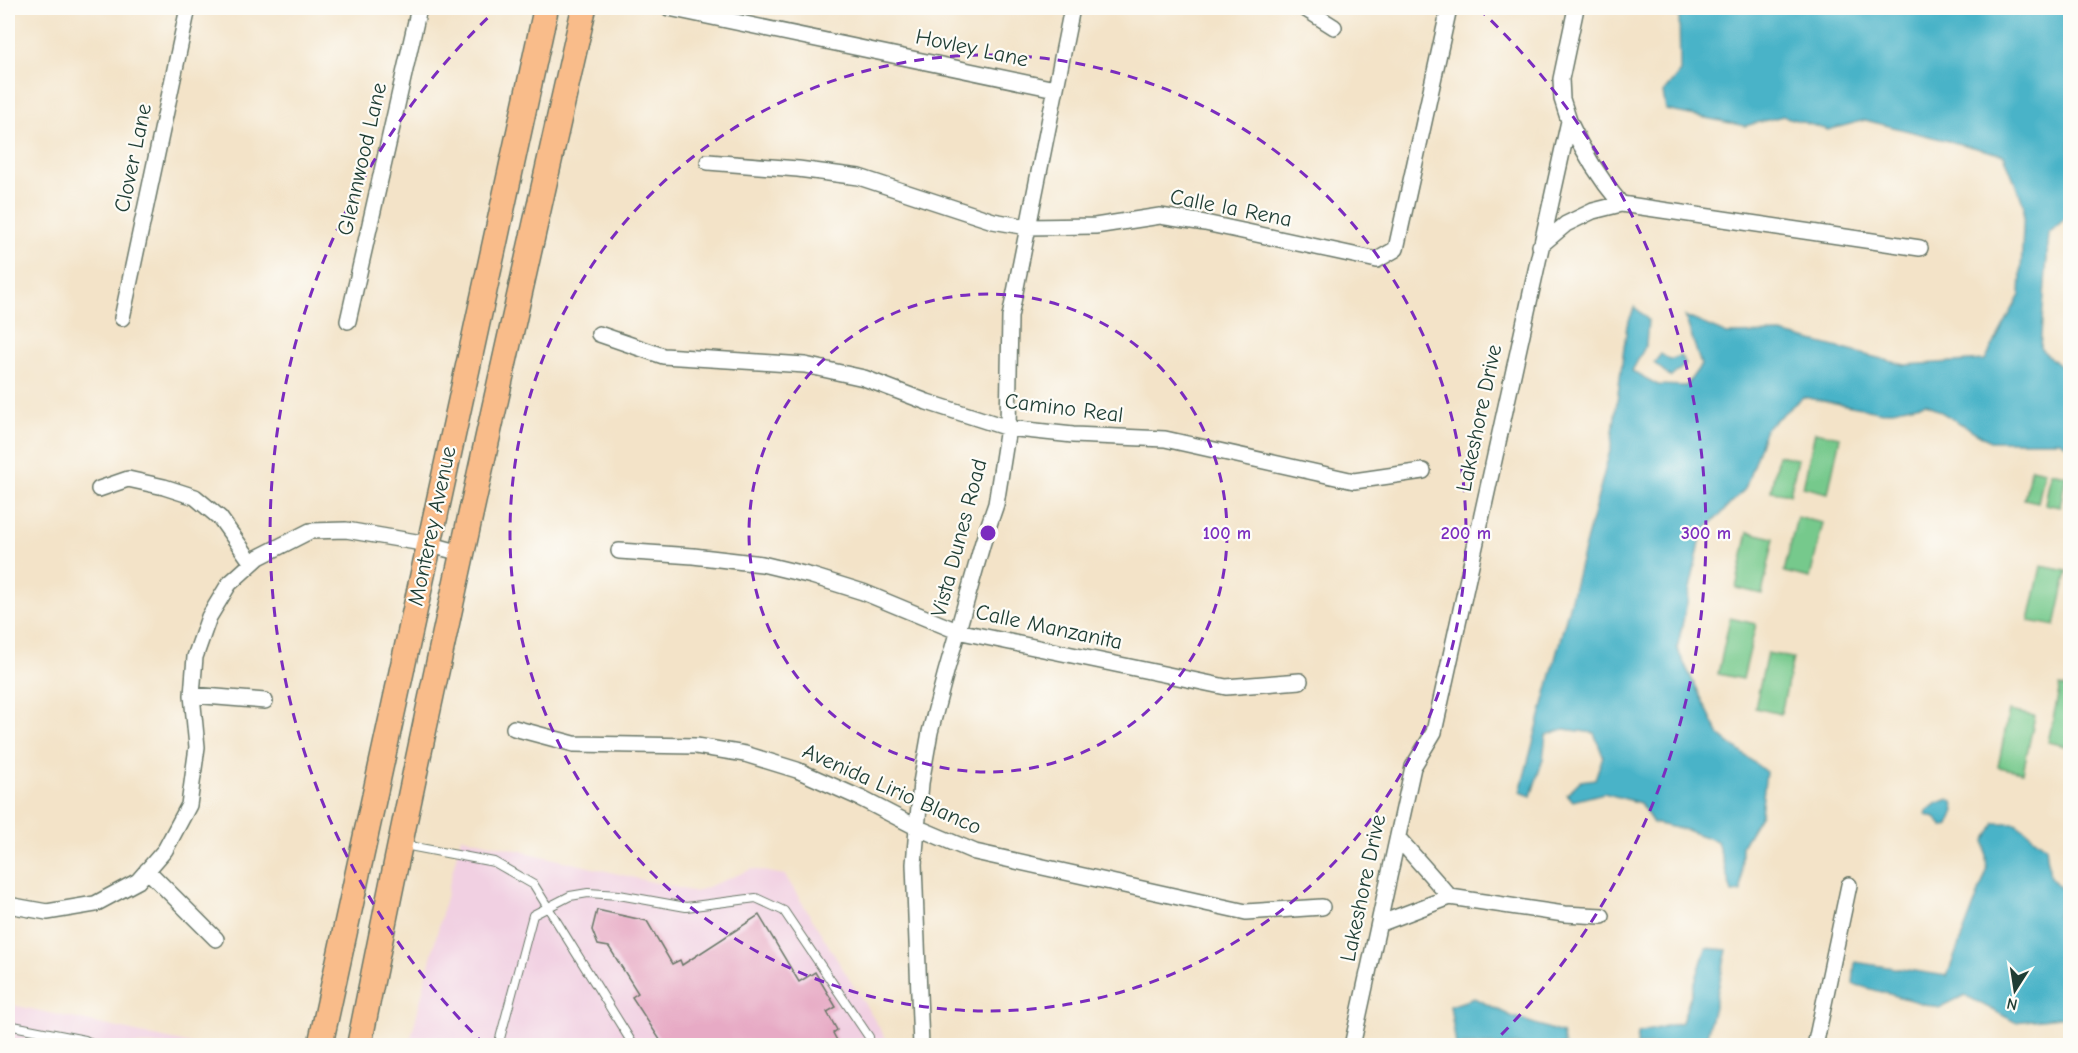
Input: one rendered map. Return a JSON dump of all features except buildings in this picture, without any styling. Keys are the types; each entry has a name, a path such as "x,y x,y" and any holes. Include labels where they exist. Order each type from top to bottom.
{"main road":[{"name":"Monterey Avenue","path":"320,1046 546,8"},
{"name":"Monterey Avenue","path":"359,1046 461,553 584,8"}],"street":[{"name":"Clover Lane","path":"122,318 188,8"},
{"name":"Glennwood Lane","path":"348,321 419,8"},
{"name":"Hovley Lane","path":"669,8 1055,89"},
{"name":"Vista Dunes Road","path":"921,1046 914,864 921,783 930,732 957,631 996,504 1008,428 1010,317 1072,8"},
{"path":"1304,8 1334,27"},
{"name":"Calle la Rena","path":"708,162 798,169 859,177 993,221 1027,227 1095,226 1160,216 1205,223 1377,260 1396,249 1449,8"},
{"name":"Lakeshore Drive","path":"1352,1046 1413,767 1434,732 1569,121 1562,99 1561,79 1576,8"},
{"path":"1569,121 1582,151 1601,180 1621,204"},
{"path":"1540,246 1566,224 1593,211 1621,204 1920,248"},
{"name":"Camino Real","path":"599,334 663,356 805,365 864,378 927,402 1008,428 1073,435 1165,439 1354,481 1423,471"},
{"path":"99,489 128,479 195,497 220,518 252,563"},
{"path":"8,904 47,912 95,904 138,880 165,850 189,805 197,747 192,695 195,657 209,617 229,584 259,557 310,531 346,530 428,544 461,553"},
{"name":"Calle Manzanita","path":"619,551 762,564 863,592 957,631 1226,687 1300,681"},
{"path":"192,695 265,700"},
{"name":"Avenida Lirio Blanco","path":"514,728 574,744 696,746 745,754 796,770 860,798 916,827 975,852 1246,912 1322,907"},
{"path":"1398,838 1450,897"},
{"path":"147,870 216,939"},
{"path":"1815,1046 1849,885"},
{"path":"1379,924 1450,897 1564,914 1602,916"}],"lane":[{"path":"399,844 494,862 534,885 634,1046"},
{"path":"498,1046 533,915 570,896 588,893 619,895 686,907 756,898 784,911 869,1036 870,1046"},
{"path":"8,1025 85,1040 96,1046"}],"shaded area":[{"path":"461,837 695,892 752,869 785,875 890,1045 409,1046"},
{"path":"8,1004 196,1045 8,1045"}],"green space":[{"path":"1815,432 1840,437 1828,493 1803,487"},
{"path":"1778,455 1798,459 1790,494 1771,491"},
{"path":"2031,468 2045,471 2038,502 2024,499"},
{"path":"2051,472 2066,475 2060,507 2045,504"},
{"path":"1797,517 1823,523 1810,578 1784,572"},
{"path":"1748,532 1774,538 1762,594 1736,588"},
{"path":"2041,566 2067,571 2055,626 2029,621"},
{"path":"1730,618 1756,624 1743,679 1718,674"},
{"path":"1767,653 1793,658 1781,714 1755,708"},
{"path":"2060,686 2070,689 2070,747 2048,742"},
{"path":"2009,711 2035,716 2023,772 1998,767"}],"water":[{"path":"1679,8 2070,8 2070,214 2049,233 2040,348 2070,376 2070,447 2060,441 1990,441 1926,403 1883,412 1803,397 1766,428 1745,489 1702,533 1677,649 1720,736 1766,772 1761,814 1742,846 1741,892 1732,893 1717,841 1686,830 1653,823 1640,803 1604,793 1573,801 1567,794 1580,781 1595,779 1603,756 1594,733 1564,729 1546,735 1543,759 1531,796 1520,792 1611,447 1627,325 1635,307 1648,320 1646,345 1632,371 1658,385 1686,386 1701,365 1685,316 1727,334 1781,333 1905,365 1985,360 2020,295 2024,205 2004,155 1865,120 1828,130 1783,116 1745,126 1666,110 1663,93 1680,72"},
{"path":"1661,354 1670,360 1680,356 1686,364 1671,377 1654,363"},
{"path":"1949,799 1953,802 1955,811 1949,825 1944,827 1935,818 1926,815 1927,811 1937,803"},
{"path":"1995,823 2016,823 2046,847 2050,877 2063,891 2057,916 2070,921 2070,1018 2068,1016 2015,1022 1965,995 1939,1008 1853,984 1855,962 1947,976 1987,871 1985,841"},
{"path":"1706,948 1727,950 1705,1045 1637,1045 1638,1033 1682,1022"},
{"path":"1474,998 1511,1016 1562,1033 1565,1045 1456,1045 1450,1006"}]}
